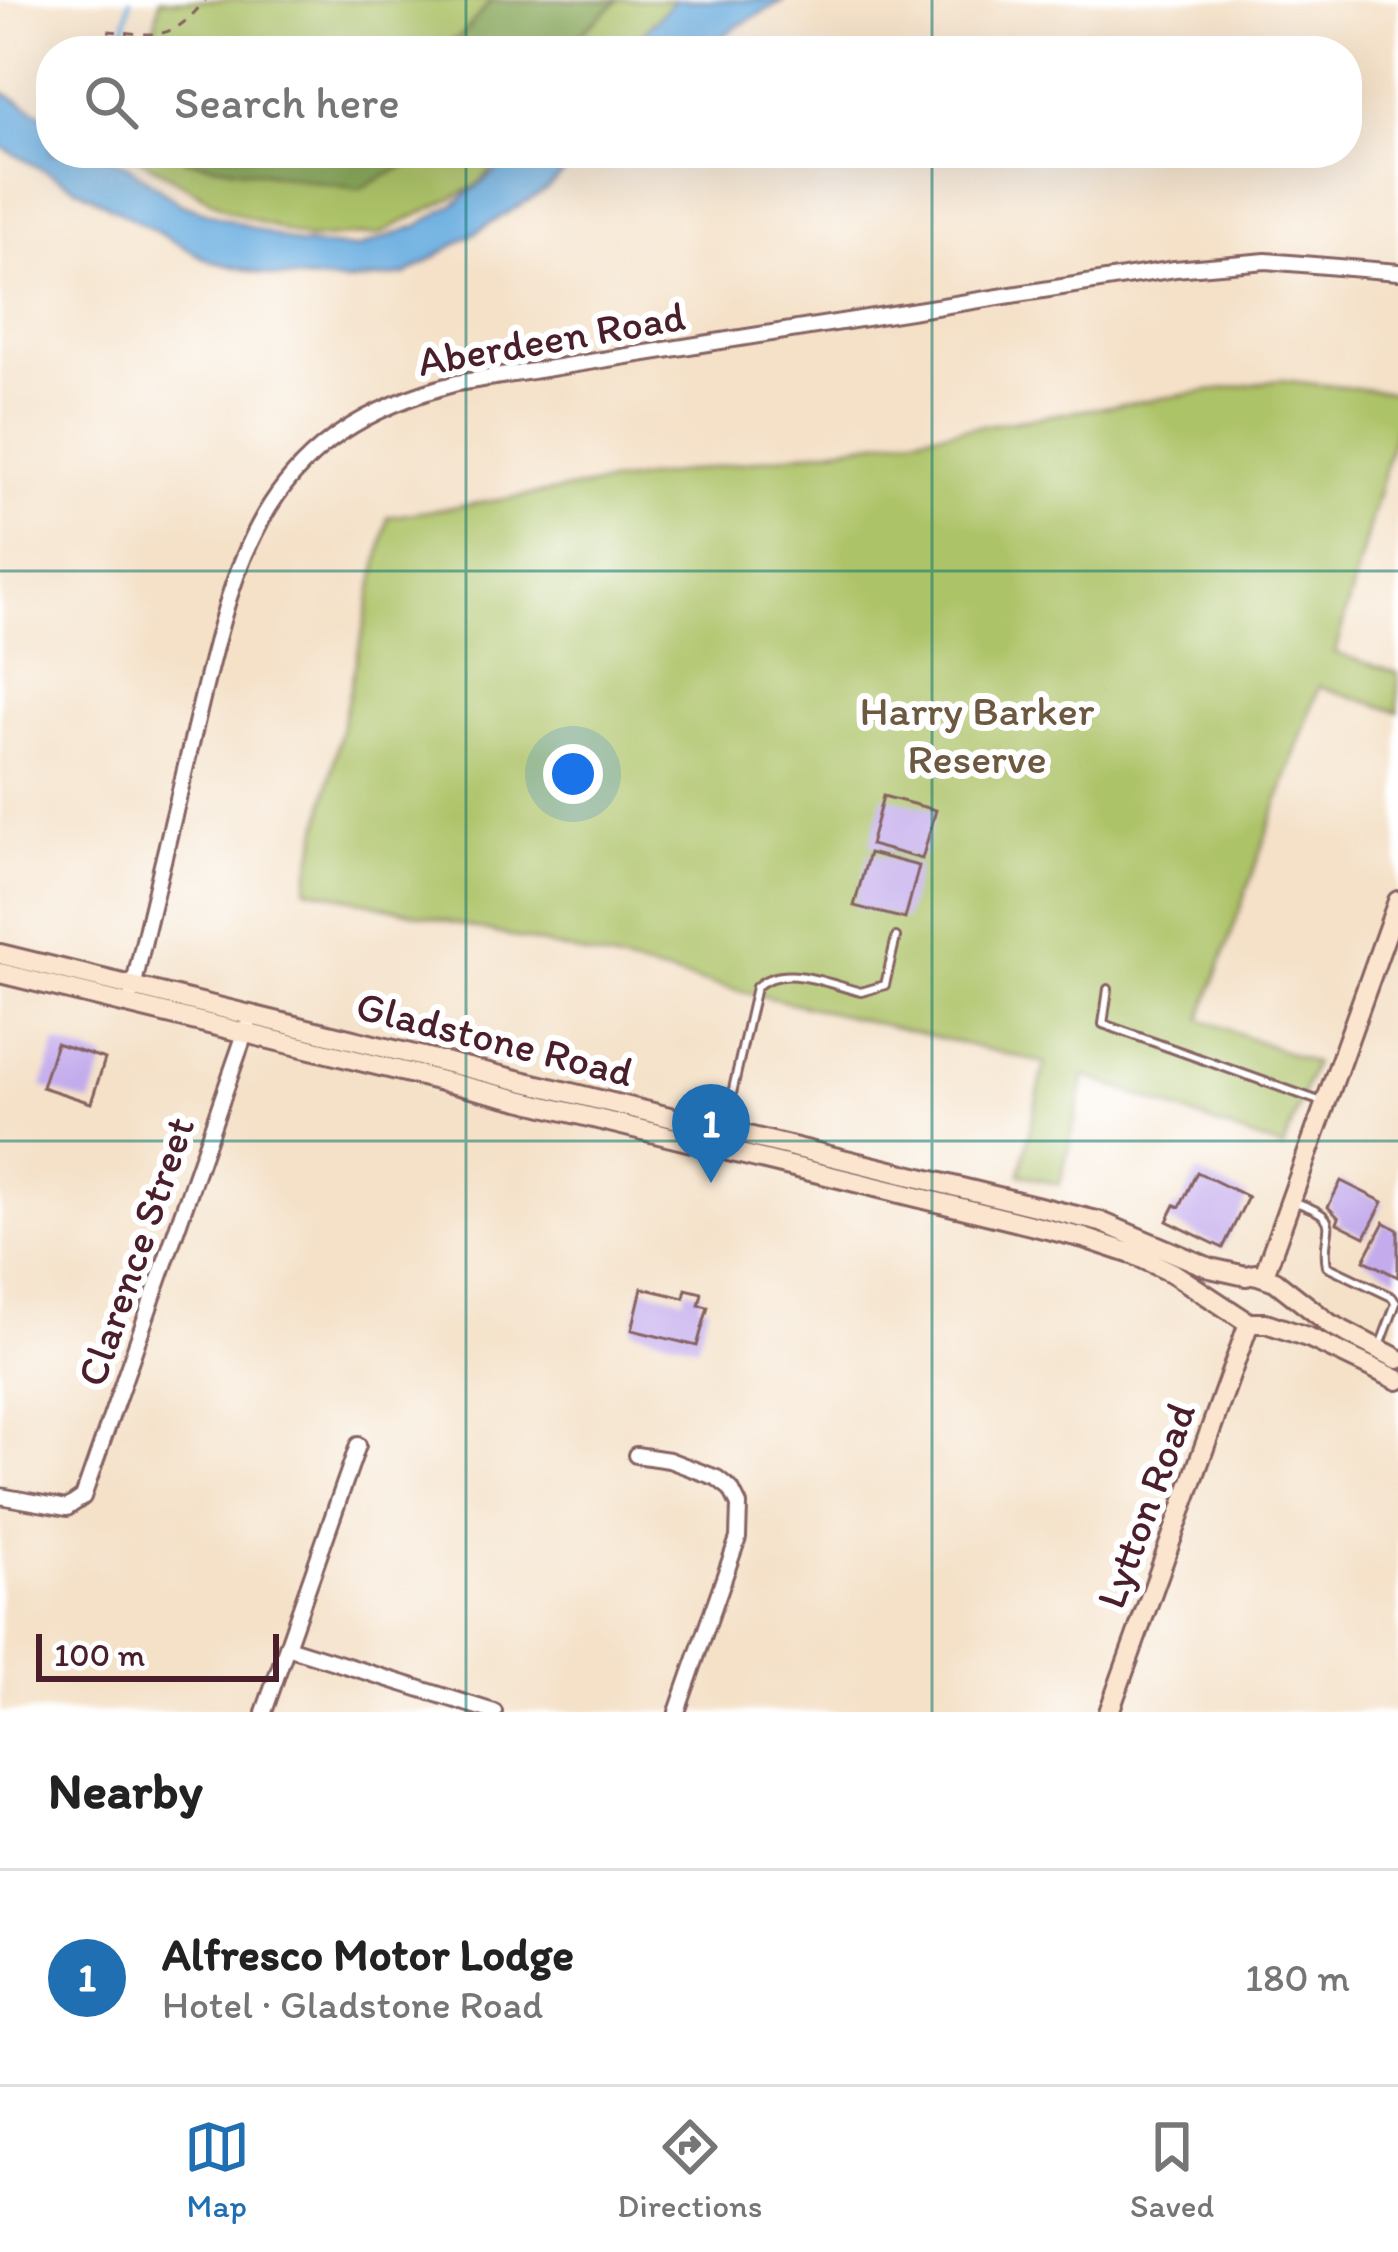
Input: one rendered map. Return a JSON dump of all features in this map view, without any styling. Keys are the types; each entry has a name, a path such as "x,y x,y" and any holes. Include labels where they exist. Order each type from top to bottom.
{"main road":[{"path":"1255,1275 1291,1201 1398,901"},
{"name":"Gladstone Road","path":"0,954 131,996"},
{"name":"Gladstone Road","path":"0,973 131,996 248,1024 721,1140 1084,1238 1135,1255 1250,1319 1310,1338 1398,1380"},
{"name":"Gladstone Road","path":"721,1140 1101,1222 1193,1262 1255,1275"},
{"path":"1282,1288 1282,1309 1250,1319 1234,1291 1239,1280 1255,1275 1282,1288 1330,1324 1398,1359"},
{"name":"Lytton Road","path":"1109,1712 1250,1319"}],"street":[{"name":"Aberdeen Road","path":"131,996 219,630 242,554 271,503 295,473 324,445 366,417 411,395 457,383 1175,269 1266,261 1398,272"},
{"name":"Clarence Street","path":"0,1496 55,1508 75,1505 88,1488 248,1024"},
{"path":"264,1712 358,1445"},
{"path":"636,1455 669,1460 717,1478 739,1504 738,1538 677,1712"},
{"path":"287,1647 494,1712"}],"lane":[{"path":"721,1140 756,987 766,978 785,974 861,992 873,990 885,985 896,937"},
{"path":"1108,989 1103,1024 1325,1103"},
{"path":"1291,1201 1318,1210 1329,1224 1327,1266 1396,1303 1379,1350"}],"path":[{"path":"108,32 168,34 185,25 206,0"}],"green space":[{"path":"160,0 700,0 648,36 153,36"},
{"path":"492,0 619,0 578,36 461,36"},
{"path":"156,168 493,168 476,186 379,234 307,239 229,211"},
{"path":"233,168 402,168 359,189"},
{"name":"Harry Barker Reserve","path":"1280,380 1398,393 1398,420 1335,653 1398,673 1398,712 1319,686 1201,1019 1314,1063 1283,1149 1085,1076 1060,1185 1020,1174 1045,1063 306,888 388,517"}],"water":[{"path":"675,0 785,0 723,36 641,36"},
{"path":"0,90 36,111 36,166 0,146"},
{"path":"40,168 131,168 179,203 299,244 357,248 417,226 500,168 569,168 547,189 405,275 349,282 277,277 210,261"}],"building":[{"path":"883,796 936,810 922,859 870,845"},
{"path":"869,853 919,866 905,919 854,906"},
{"path":"56,1043 105,1059 91,1103 42,1087"},
{"path":"1197,1172 1248,1197 1223,1248 1167,1221 1175,1205 1180,1207"},
{"path":"1341,1181 1383,1202 1365,1237 1337,1223 1339,1218 1328,1207"},
{"path":"1384,1222 1398,1230 1398,1277 1364,1260"},
{"path":"642,1288 684,1298 686,1289 702,1293 699,1305 708,1307 697,1346 632,1330"}],"waterway":[{"path":"123,36 130,0"}],"place":[{"name":"Alfresco Motor Lodge","path":"711,1183"}]}
